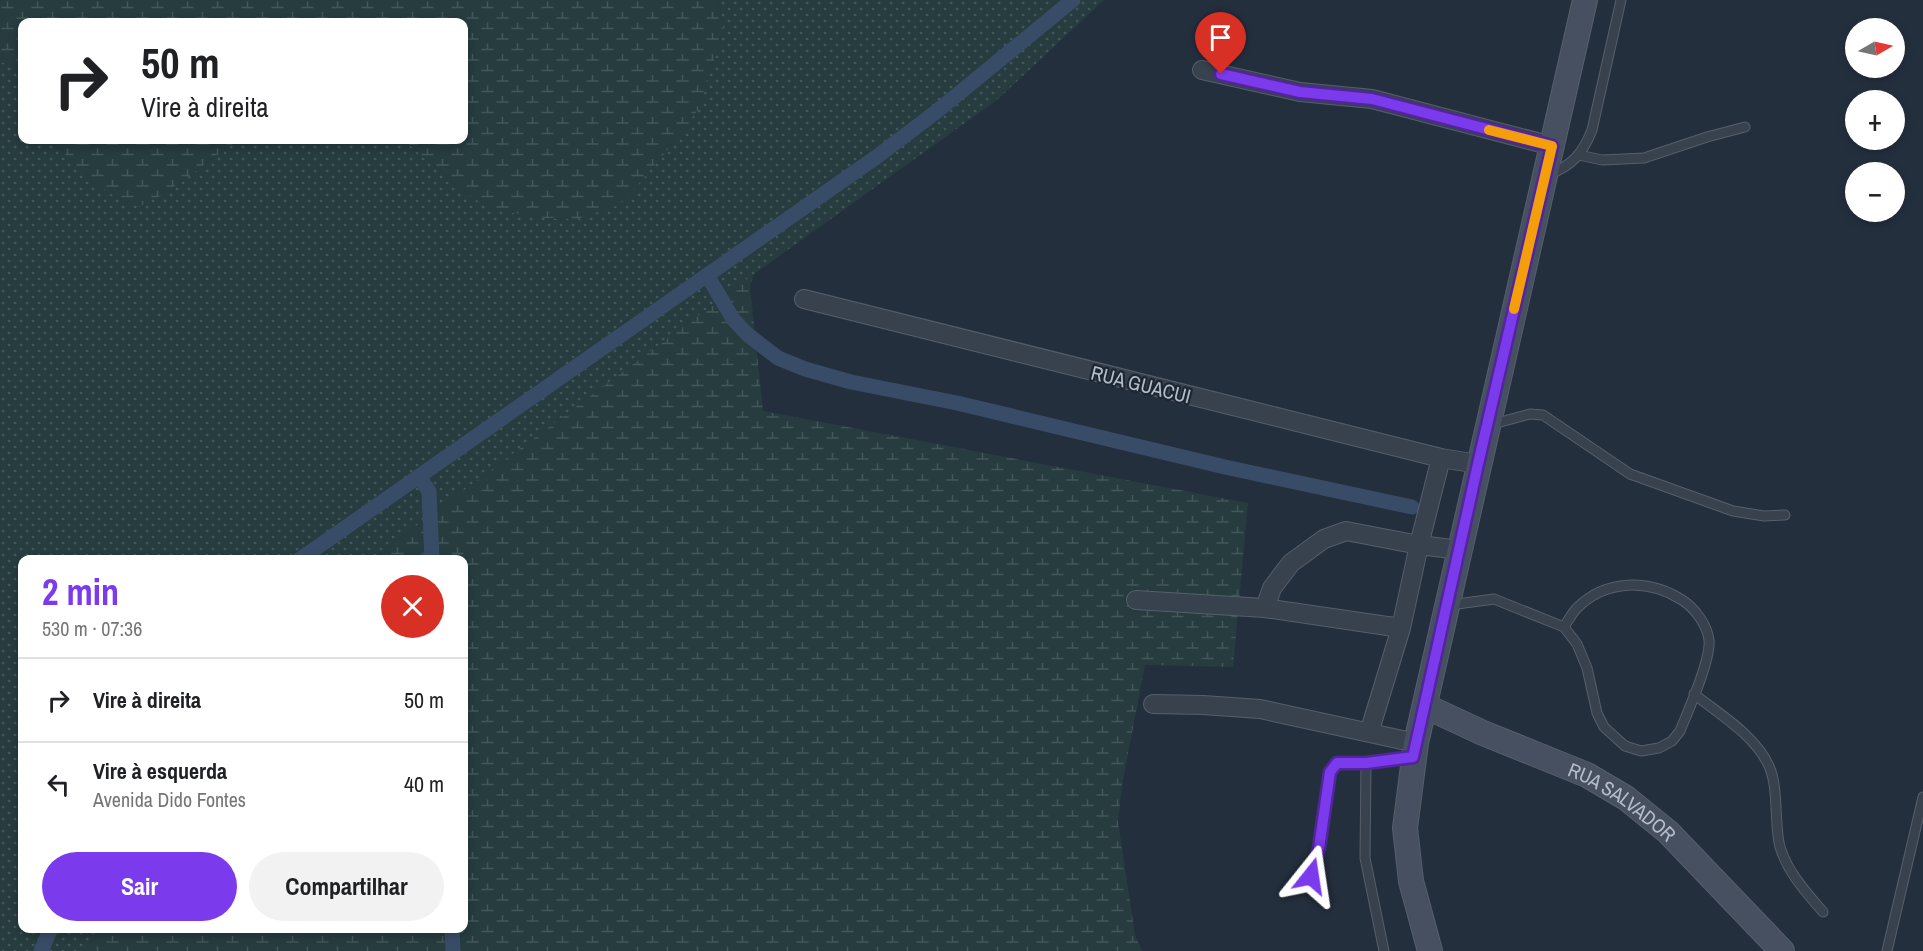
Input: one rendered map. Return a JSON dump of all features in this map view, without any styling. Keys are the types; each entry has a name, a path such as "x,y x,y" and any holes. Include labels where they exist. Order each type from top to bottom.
{"street":[{"path":"1430,951 1411,881 1405,828 1414,750 1585,0"},
{"path":"1202,70 1300,92 1372,99 1552,146"},
{"name":"RUA GUACUI","path":"804,299 1441,458 1478,464"},
{"path":"1369,733 1401,628 1441,458"},
{"path":"1265,608 1272,588 1291,563 1324,539 1346,531 1419,545 1460,550"},
{"path":"1136,600 1265,608 1401,628"},
{"path":"1153,704 1260,709 1369,733 1414,750"},
{"name":"RUA SALVADOR","path":"1425,706 1483,733 1587,775 1626,798 1668,832 1782,951"}],"lane":[{"path":"1545,176 1562,170 1574,162 1586,146 1592,130 1621,0"},
{"path":"1579,155 1602,160 1644,158 1745,127"},
{"path":"1487,426 1530,414 1543,415 1630,474 1733,512 1764,516 1785,515"},
{"path":"1448,605 1494,599 1564,627 1577,644 1587,668 1596,713 1604,728 1624,746 1641,751 1659,748 1672,741 1680,731 1694,694 1707,658 1709,642 1706,628 1687,603 1669,592 1641,584 1623,585 1604,590 1576,608 1564,627"},
{"path":"1694,694 1751,740 1770,767 1780,846 1795,879 1823,912"},
{"path":"1311,876 1319,848 1330,772 1337,763 1366,763 1414,750"},
{"path":"1366,763 1365,858 1384,951"},
{"path":"1887,951 1923,797"}],"green space":[{"path":"0,0 719,0 723,30 700,107 671,146 630,194 616,206 577,219 545,218 490,209 457,186 409,144 468,144 468,18 18,18 18,66 0,62"},
{"path":"719,0 1104,0 997,100 754,274 377,555 18,555 18,933 97,933 85,951 0,951 0,62 18,66 18,144 60,144 72,167 164,194 233,144 409,144 457,186 490,209 545,218 577,219 715,54 723,30"},
{"path":"60,144 233,144 164,194 138,207 117,198 72,167"},
{"path":"754,274 750,287 763,411 1248,503 1233,667 1145,665 1122,785 1118,822 1135,935 1142,951 85,951 97,933 468,933 468,555 377,555"}],"waterway":[{"path":"306,555 875,158 936,112 1073,0"},
{"path":"707,275 733,319 747,334 778,358 805,369 851,382 957,403 1225,467 1412,507"},
{"path":"419,477 429,491 432,555"},
{"path":"41,951 49,933"},
{"path":"452,933 453,951"}],"slow traffic":[{"path":"1489,130 1552,146 1514,309"}],"route":[{"path":"1221,74 1300,92 1372,99 1552,146 1413,757 1366,763 1337,763 1330,772 1319,848 1311,876"}]}
